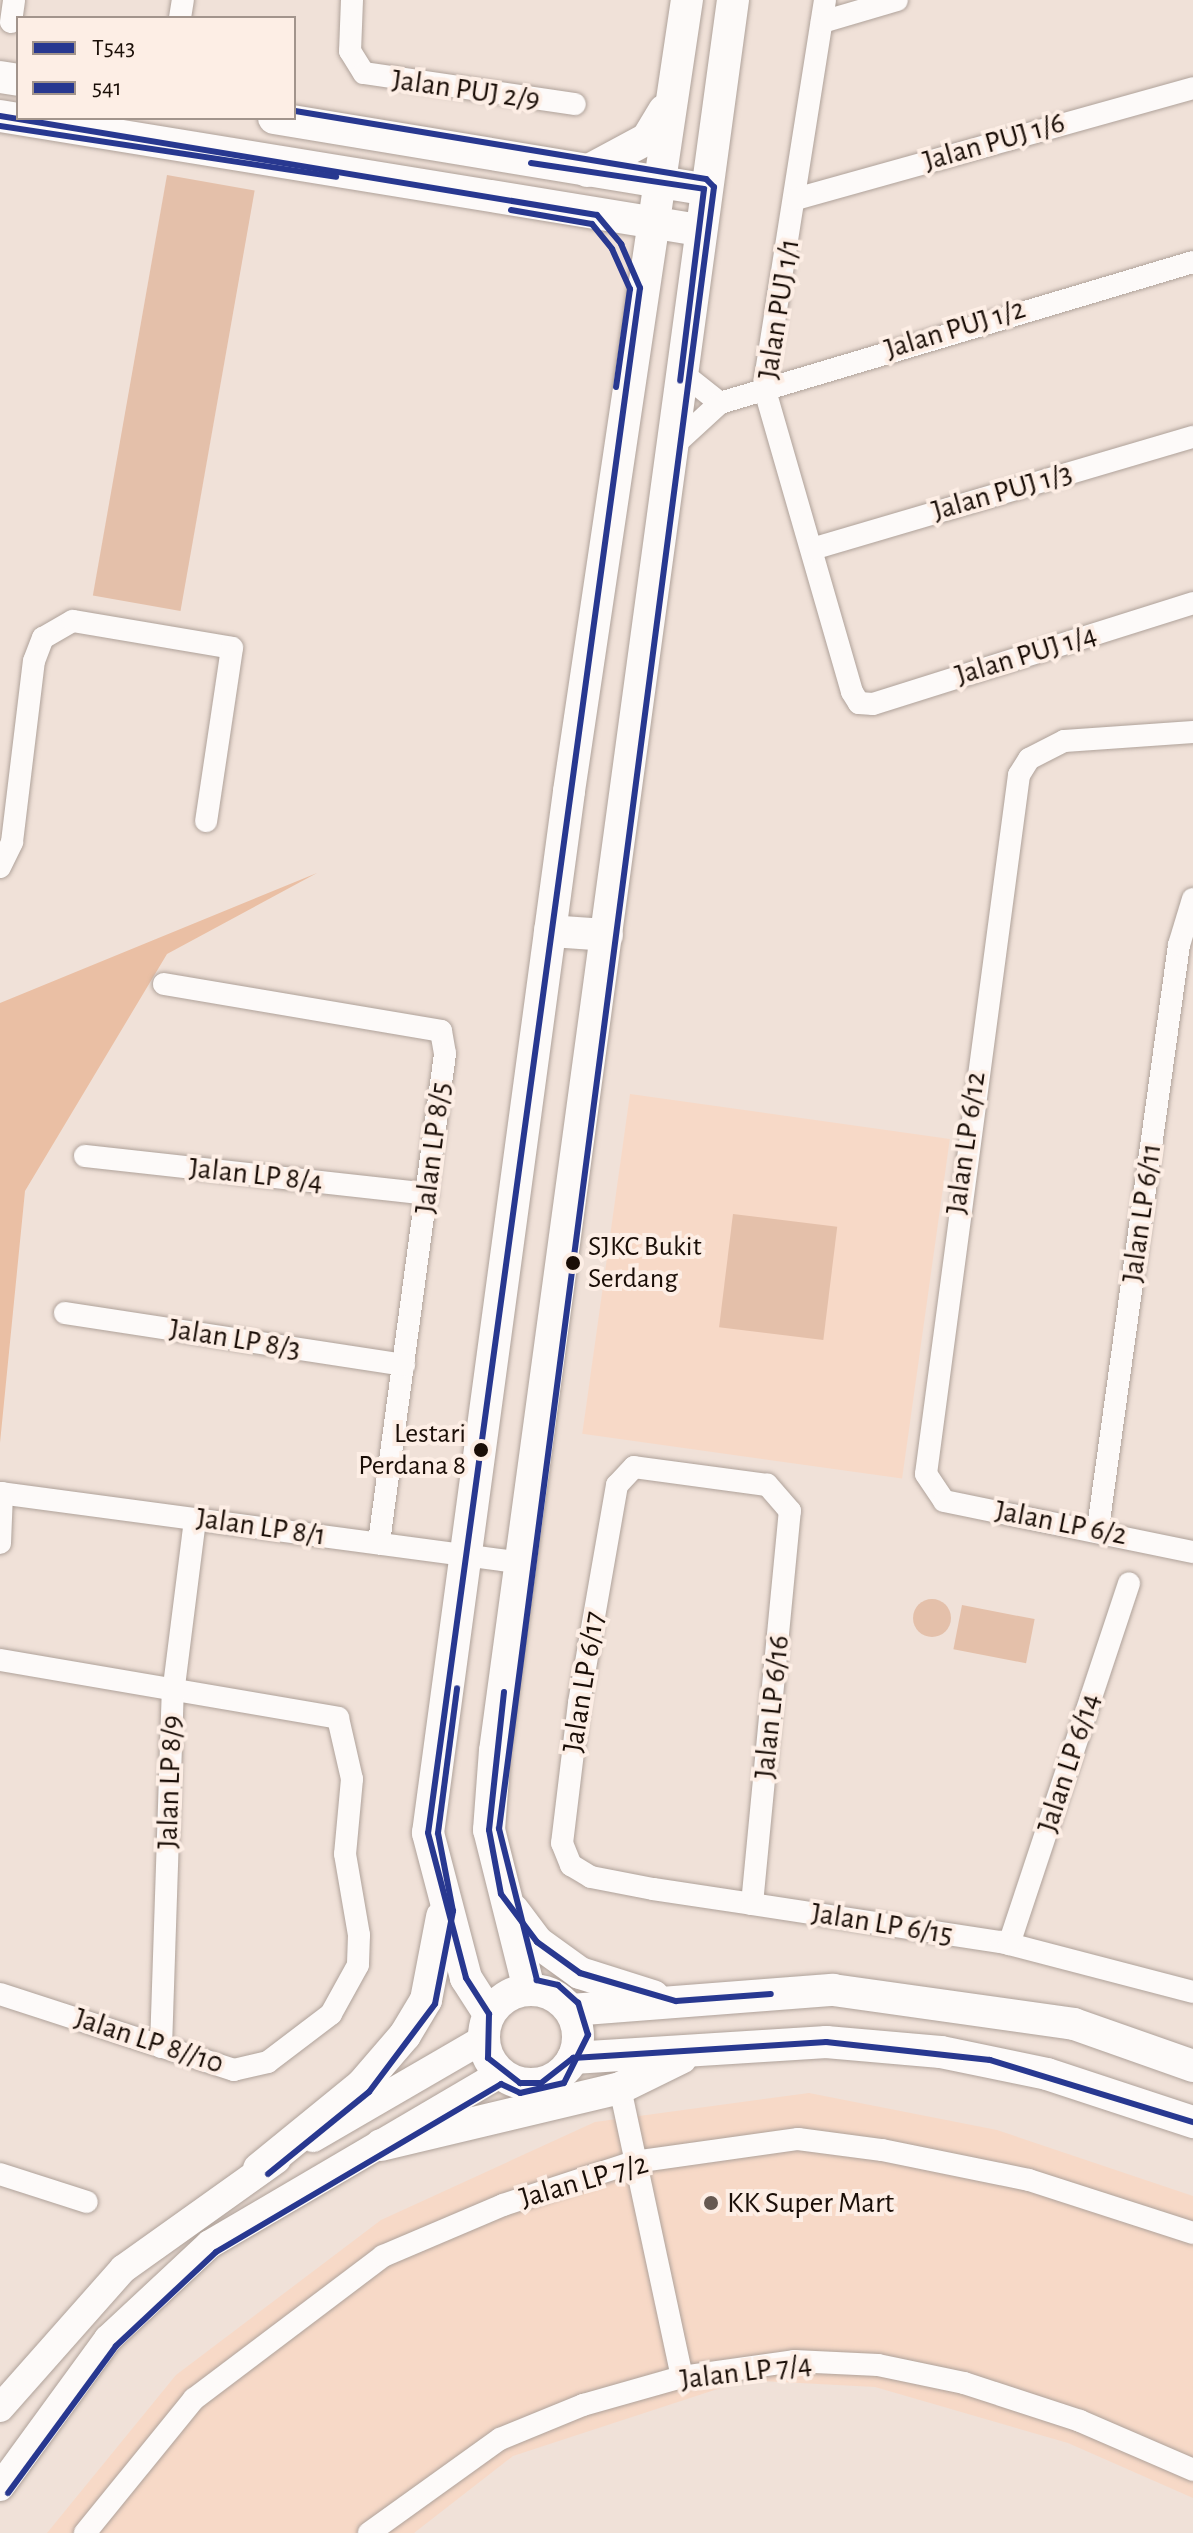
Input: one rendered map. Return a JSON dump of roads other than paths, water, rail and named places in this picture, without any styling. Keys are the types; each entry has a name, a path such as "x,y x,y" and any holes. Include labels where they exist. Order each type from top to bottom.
{"main road":[{"path":"687,0 649,223 428,1833 443,1910 501,2073 541,2083 573,2058 691,2053 826,2042 941,2052 1047,2074 1193,2122"},
{"path":"529,1989 501,1894 489,1830 704,189 733,0"},
{"path":"584,172 647,139 671,101"},
{"path":"24,120 699,230"},
{"path":"285,120 584,172 704,189"},
{"path":"597,215 621,244 640,288"},
{"path":"550,931 607,935"},
{"path":"501,1894 537,1942 580,1973 676,2001"},
{"path":"259,2169 362,2085 405,2035 426,2000 443,1910"},
{"path":"486,2026 506,1996 529,1989 553,1994 571,2010 578,2034 573,2058"},
{"path":"571,2010 833,1990 999,2008 1074,2024 1193,2066"},
{"path":"381,2145 620,2088 691,2053"}],"street":[{"name":"Jalan PUJ 2/9","path":"352,0 350,23 356,67 372,76 575,104"},
{"path":"824,11 897,0"},
{"name":"Jalan PUJ 1/1","path":"824,11 764,387 859,703"},
{"name":"Jalan PUJ 1/6","path":"796,199 1193,88"},
{"name":"Jalan PUJ 1/2","path":"671,448 720,403 764,387 1193,262"},
{"path":"681,372 720,403"},
{"name":"Jalan PUJ 1/3","path":"812,549 1193,437"},
{"name":"Jalan PUJ 1/4","path":"859,703 1193,603"},
{"path":"0,867 12,842 34,661 43,638 73,621 232,648 206,821"},
{"name":"Jalan LP 6/12","path":"931,1491 932,1410 1012,794 1029,759 1064,741 1193,732"},
{"name":"Jalan LP 6/11","path":"1098,1528 1179,945 1193,899"},
{"name":"Jalan LP 8/5","path":"164,984 441,1031 445,1054 379,1544"},
{"name":"Jalan LP 8/4","path":"85,1156 427,1194"},
{"name":"Jalan LP 8/3","path":"65,1313 404,1365"},
{"name":"Jalan LP 6/17","path":"571,1865 562,1843 566,1812 614,1498 623,1475 648,1466 767,1485 790,1511"},
{"name":"Jalan LP 6/2","path":"931,1491 954,1503 1098,1528 1193,1552"},
{"path":"0,1543 1,1493"},
{"name":"Jalan LP 8/1","path":"1,1493 523,1563"},
{"name":"Jalan LP 6/16","path":"752,1904 790,1511"},
{"name":"Jalan LP 8/9","path":"161,2047 173,1694 195,1519"},
{"name":"Jalan LP 6/14","path":"1009,1944 1129,1583"},
{"path":"0,1660 173,1694"},
{"name":"Jalan LP 8//10","path":"0,1994 234,2070 268,2062 295,2045 331,2014 358,1965 345,1854 352,1779 342,1722 173,1694"},
{"name":"Jalan LP 6/15","path":"571,1865 591,1877 1009,1944 1192,1990"},
{"path":"0,2408 123,2269 259,2169 486,2026"},
{"path":"0,2487 108,2339 210,2244 325,2170 381,2145 501,2073"},
{"path":"620,2088 682,2377"},
{"name":"Jalan LP 7/2","path":"85,2533 194,2399 383,2256 503,2205 634,2162 798,2139 894,2151 1029,2180 1193,2233"},
{"path":"0,2174 87,2202"},
{"name":"Jalan LP 7/4","path":"369,2533 500,2439 583,2405 682,2377 794,2361 878,2365 1054,2411 1193,2470"}],"place":[{"name":"SJKC Bukit Serdang","path":"573,1263"},
{"name":"Lestari Perdana 8","path":"481,1450"},
{"name":"KK Super Mart","path":"711,2203"}]}
